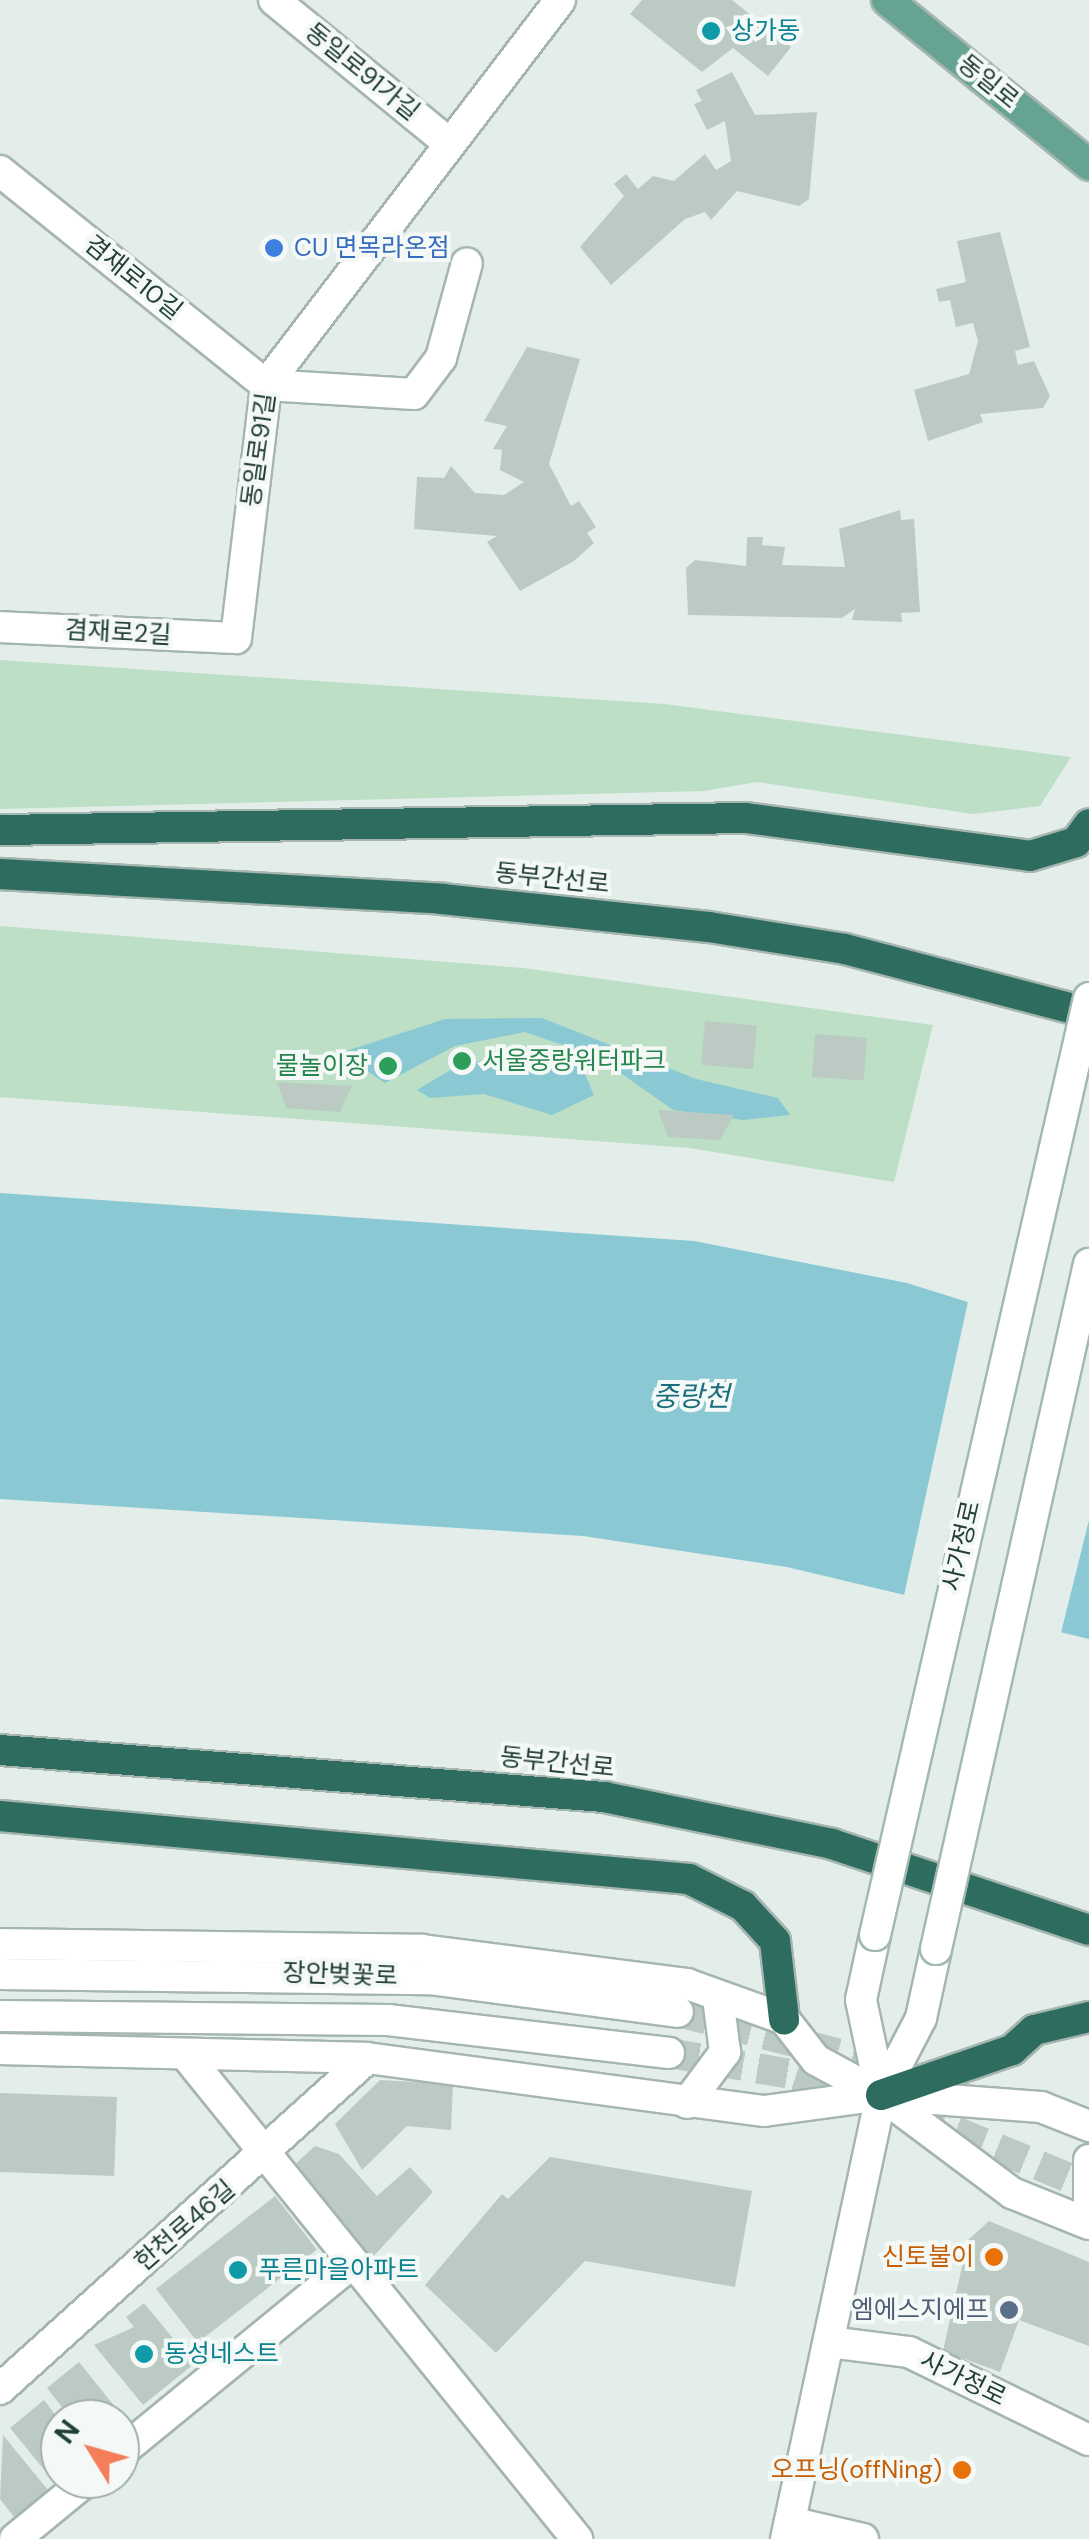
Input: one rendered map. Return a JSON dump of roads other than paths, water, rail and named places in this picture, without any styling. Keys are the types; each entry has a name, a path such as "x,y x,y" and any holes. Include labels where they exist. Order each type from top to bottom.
{"highway":[{"path":"0,830 746,818 1016,856 1055,852 1089,824"},
{"name":"동부간선로","path":"0,874 442,899 709,927 845,950 1089,1013"},
{"name":"동부간선로","path":"0,1750 498,1786 671,1808 832,1844 1089,1930"},
{"path":"0,1816 689,1879 743,1906 775,1941 784,2020"},
{"path":"881,2094 1012,2050 1044,2026 1089,2017"}],"main road":[{"name":"동일로","path":"887,0 1088,167"}],"street":[{"name":"동일로91가길","path":"274,0 450,144"},
{"name":"동일로91길","path":"236,638 266,384 560,0"},
{"name":"겸재로10길","path":"0,171 266,384"},
{"path":"266,384 414,394 440,358 467,262"},
{"name":"겸재로2길","path":"0,627 236,638"},
{"name":"사가정로","path":"881,2094 861,2000 1089,998"},
{"name":"사가정로","path":"864,2539 788,2531 881,2094 921,2018 1089,1264"},
{"path":"0,1944 422,1950 686,1984 784,2020 816,2060 881,2094 1012,2193 1089,2224"},
{"name":"장안벚꽃로","path":"0,1974 429,1979 678,2012"},
{"path":"687,2103 725,2052 718,1998"},
{"name":"장안벚꽃로","path":"0,2016 388,2020 670,2053"},
{"path":"0,2049 367,2058 764,2111 881,2094 1042,2107 1089,2126"},
{"path":"185,2054 350,2266 577,2539"},
{"name":"한천로46길","path":"0,2390 265,2156 367,2058"},
{"path":"1089,2160 1089,2211"},
{"path":"140,2437 350,2266"},
{"name":"사가정로","path":"829,2342 909,2352 1089,2440"},
{"path":"14,2539 63,2499"}],"water":[{"name":"물놀이장","path":"542,1018 696,1079 778,1098 790,1115 743,1120 673,1110 598,1057 525,1032 455,1046 385,1083 340,1053 445,1019"},
{"name":"물놀이장","path":"524,1051 582,1068 594,1095 552,1115 484,1094 430,1098 417,1090 457,1066"},
{"name":"중랑천","path":"0,1193 694,1241 907,1283 1089,1340 1089,1639 787,1567 583,1536 0,1499"}],"tunnel":[{"path":"678,2012 895,2068"},
{"path":"669,2053 796,2075 871,2100"},
{"path":"914,2114 1089,2186"}],"place":[{"name":"상가동","path":"711,31"},
{"name":"CU 면목라온점","path":"274,248"},
{"name":"서울중랑워터파크","path":"462,1061"},
{"name":"물놀이장","path":"388,1066"},
{"name":"신토불이","path":"994,2257"},
{"name":"푸른마을아파트","path":"238,2270"},
{"name":"엠에스지에프","path":"1009,2310"},
{"name":"동성네스트","path":"144,2354"},
{"name":"오프닝(offNing)","path":"962,2470"}]}
